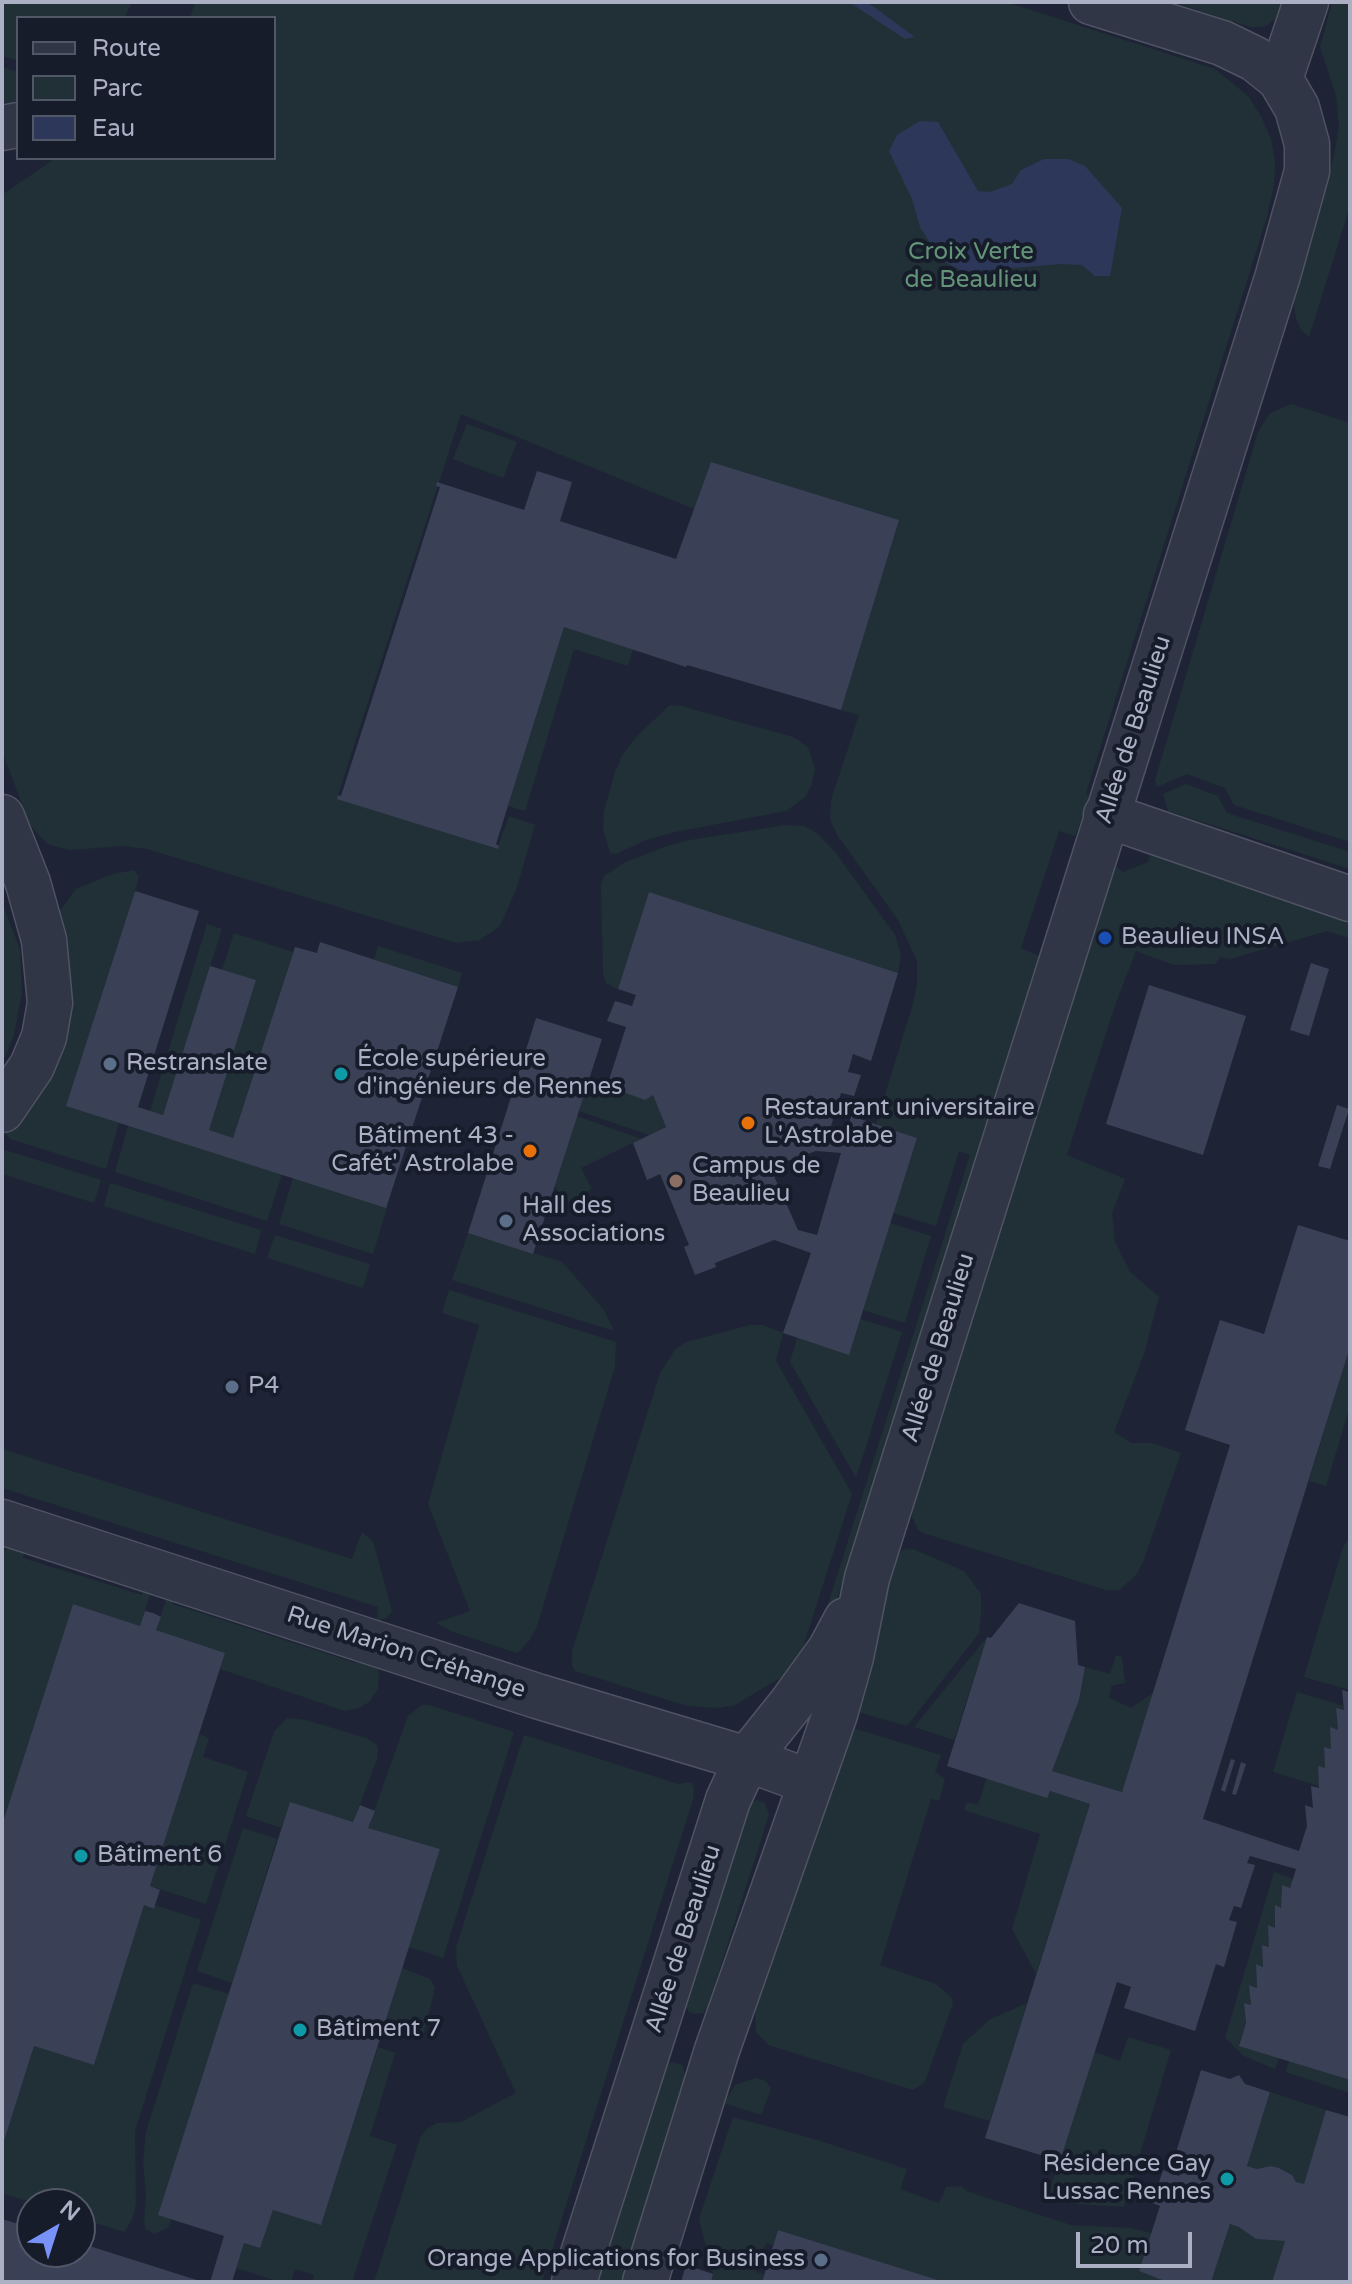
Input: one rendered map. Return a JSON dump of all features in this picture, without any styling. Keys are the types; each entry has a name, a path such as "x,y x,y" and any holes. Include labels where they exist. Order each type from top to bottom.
{"street":[{"name":"Allée de Beaulieu","path":"645,2282 717,2050 835,1714 851,1657 867,1578 1307,171 1307,144 1297,108 1280,79 1255,59 1222,43 1091,2"},
{"path":"1280,79 1306,2"},
{"path":"1106,815 1350,899"},
{"path":"2,817 28,883 44,940 50,1003 44,1037 32,1066 2,1110"},
{"name":"Rue Marion Créhange","path":"2,1522 537,1696 747,1759 810,1782"},
{"name":"Allée de Beaulieu","path":"574,2282 728,1800 747,1759 830,1650 867,1578"}],"green space":[{"path":"2,2 132,2 125,16 16,16 16,60 2,56"},
{"name":"Croix Verte de Beaulieu","path":"195,2 1006,2 1215,69 1248,96 1271,139 1275,160 1274,185 1267,217 1086,793 1089,798 1075,836 1059,831 1021,948 1039,956 837,1599 811,1658 970,1155 959,1151 936,1226 893,1213 917,1138 876,1124 912,1007 917,985 917,961 898,920 837,835 830,820 831,800 859,715 841,710 899,520 711,462 694,509 461,414 337,798 497,849 509,816 535,825 516,890 500,926 480,940 457,943 147,849 124,846 69,850 47,844 30,825 2,751 2,195 53,160 276,160 276,16 191,16"},
{"path":"1172,2 1287,2 1280,15 1266,26 1250,27"},
{"path":"1332,2 1350,2 1350,206 1309,337 1296,319 1292,291 1334,156 1339,126 1336,95 1320,47"},
{"path":"2,67 16,71 16,105 2,102"},
{"path":"1291,404 1350,423 1350,842 1234,805 1225,788 1187,774 1157,787 1155,780 1258,432 1270,413"},
{"path":"467,424 517,442 503,478 453,459"},
{"path":"564,627 633,649 628,666 574,649 525,811 508,806"},
{"path":"670,705 793,737 801,742 808,748 815,769 805,797 786,811 675,832 646,840 616,854 610,853 603,829 604,811 615,772 623,754 638,735"},
{"path":"1186,784 1218,796 1227,813 1350,852 1350,869 1168,811 1163,794"},
{"path":"786,825 804,826 817,833 836,853 895,935 901,954 898,973 649,892 618,989 606,983 603,974 601,884 604,876 626,862 667,846"},
{"path":"1151,852 1345,916 1350,925 1350,938 1327,931 1230,959 1220,957 1215,964 1174,965 1136,951 1115,1005 1067,1155 1125,1179 1112,1213 1115,1242 1130,1272 1159,1297 1144,1354 1114,1432 1131,1443 1152,1443 1181,1453 1136,1575 1119,1590 1106,1590 926,1534 919,1531 912,1517 913,1504 1115,866 1123,872 1148,862"},
{"path":"134,870 139,877 67,1105 119,1123 106,1169 10,1139 6,1134 18,1119 59,912 76,889 113,874"},
{"path":"2,903 20,949 22,993 14,1035 2,1064"},
{"path":"207,924 222,929 163,1115 150,1111"},
{"path":"234,933 293,952 233,1138 209,1130 255,980 222,970"},
{"path":"378,946 462,973 458,987 374,960"},
{"path":"588,1080 653,1095 666,1127 649,1135 579,1111"},
{"path":"577,1116 641,1139 581,1168 592,1189 564,1203 555,1186"},
{"path":"128,1126 282,1174 267,1221 115,1172"},
{"path":"2,1149 101,1180 94,1203 2,1174"},
{"path":"403,1155 373,1254 279,1224 293,1178"},
{"path":"110,1183 261,1230 255,1254 104,1206"},
{"path":"890,1223 931,1236 905,1323 863,1310"},
{"path":"468,1233 562,1262 604,1310 614,1331 452,1280"},
{"path":"275,1235 370,1264 363,1288 267,1258"},
{"path":"449,1290 616,1342 615,1366 537,1626 529,1641 517,1653 453,1632 436,1623 470,1611 428,1504 479,1325 442,1313"},
{"path":"860,1319 902,1332 856,1478 790,1362 797,1338 849,1354"},
{"path":"750,1325 763,1325 783,1333 776,1361 852,1494 803,1647 790,1669 780,1678 735,1705 719,1708 687,1706 575,1671 572,1651 660,1373 675,1350 686,1342"},
{"path":"1350,1347 1350,1406 1326,1486 1309,1481"},
{"path":"2,1449 352,1559 362,1532 373,1541 392,1611 387,1618 377,1621 378,1607 2,1488"},
{"path":"1350,1537 1350,1690 1304,1677 1343,1547"},
{"path":"26,1546 23,1558 142,1595 145,1584 153,1586 140,1626 73,1604 2,1825 2,1553 10,1547"},
{"path":"913,1549 964,1571 981,1594 981,1614 979,1633 907,1726 848,1709 898,1557 902,1550"},
{"path":"169,1591 175,1593 173,1604 356,1663 360,1652 379,1668 378,1689 369,1702 345,1711 220,1669 225,1653 156,1630"},
{"path":"987,1637 954,1740 914,1727"},
{"path":"1116,1655 1122,1657 1125,1683 1111,1686 1109,1698 1131,1708 1153,1693 1122,1792 1052,1771 1079,1700 1085,1667 1110,1674"},
{"path":"1297,1692 1344,1706 1344,1710 1336,1709 1338,1730 1331,1749 1324,1748 1325,1768 1318,1767 1319,1786 1273,1772"},
{"path":"422,1705 514,1732 443,1958 409,1947 440,1849 368,1828 408,1716"},
{"path":"287,1718 306,1720 366,1738 376,1744 377,1759 353,1822 290,1803 281,1828 246,1816 274,1732"},
{"path":"843,1725 941,1755 935,1772 945,1779 939,1801 931,1799 880,1965 936,1984 951,1997 953,2003 924,2083 913,2090 768,2045 756,2032 755,2011"},
{"path":"199,1734 209,1738 203,1757 248,1772 206,1904 150,1886"},
{"path":"524,1735 678,1784 691,1782 693,1799 542,2282 374,2282 420,2138 437,2123 461,2122 516,2093 457,1966 456,1947"},
{"path":"987,1778 1050,1791 1090,1804 1036,1974 1012,1929 1040,1834 964,1810 967,1802 978,1805"},
{"path":"757,1800 765,1803 769,1815 708,2005 703,2013 694,2014 685,2004 750,1803"},
{"path":"243,1828 277,1839 232,1983 197,1971"},
{"path":"1274,1872 1293,1879 1290,1888 1282,1886 1281,1908 1275,1906 1275,1928 1269,1926 1269,1947 1262,1945 1263,1967 1256,1965 1257,1988 1250,1985 1251,2005 1244,2003 1246,2023 1239,2044 1279,2058 1275,2069 1244,2056 1225,2038"},
{"path":"144,1905 153,1909 155,1905 201,1920 135,2131 136,2204 132,2220 124,2232 96,2223 96,2188 16,2188 16,2198 2,2193 2,2146 34,2046 94,2065"},
{"path":"402,1968 430,1979 435,1987 423,2037 385,2025"},
{"path":"193,1983 229,1994 172,2219 168,2228 154,2234 144,2224 146,2132"},
{"path":"1027,2003 990,2121 943,2107 963,2044 989,2020"},
{"path":"1128,2037 1171,2050 1124,2207 1078,2204 1048,2195 1094,2052 1120,2061"},
{"path":"378,2047 395,2053 370,2136 397,2145 353,2279 351,2282 312,2282 314,2275 295,2269 291,2282 280,2282 236,2268 244,2243 260,2248 273,2210 321,2224"},
{"path":"1289,2061 1350,2080 1350,2093 1286,2072"},
{"path":"672,2062 682,2065 686,2079 622,2282 594,2282 665,2066"},
{"path":"755,2078 766,2081 771,2088 762,2113 724,2103 735,2085"},
{"path":"1270,2092 1326,2110 1304,2184 1296,2182 1292,2175 1279,2168 1247,2166"},
{"path":"733,2117 907,2169 900,2189 939,2203 946,2187 962,2186 966,2191 1071,2225 1130,2228 1151,2233 1139,2271 1167,2282 943,2282 778,2230 773,2245 766,2243 756,2272 764,2274 762,2282 711,2282 713,2274 699,2219"},
{"path":"1230,2224 1256,2239 1285,2241 1272,2282 1211,2282"}],"water":[{"path":"849,2 867,2 915,37 905,39"},
{"path":"920,121 938,122 978,191 990,192 1012,184 1021,170 1044,159 1068,159 1085,166 1122,208 1110,276 1095,276 1082,265 1061,264 964,272 941,260 920,227 912,199 889,151 897,135"}],"building":[{"path":"711,462 899,520 841,710 686,667 564,627 496,844 498,849 337,799 338,795 341,796 440,487 436,486 437,482 524,510 537,471 572,482 560,521 676,559"},
{"name":"École supérieure d'ingénieurs de Rennes","path":"135,891 199,911 138,1107 163,1115 210,966 256,980 209,1130 233,1138 295,947 317,953 320,942 458,987 386,1208 66,1106"},
{"name":"Restaurant universitaire L'Astrolabe","path":"649,892 898,973 871,1061 853,1054 848,1072 861,1075 854,1096 841,1093 829,1133 846,1139 851,1116 917,1138 849,1355 783,1333 811,1253 774,1240 715,1263 716,1267 695,1275 684,1247 689,1245 660,1174 647,1180 633,1143 666,1127 653,1095 645,1100 607,1086 626,1027 607,1021 615,1001 632,1006 636,995 618,989","holes":["816,1151 841,1153 817,1235 798,1230 770,1167"]},
{"path":"1311,963 1329,969 1309,1036 1290,1030"},
{"path":"1149,985 1246,1016 1203,1155 1106,1124"},
{"name":"Bâtiment 43 - Cafét' Astrolabe","path":"536,1018 602,1039 533,1254 468,1233"},
{"path":"1337,1105 1349,1109 1330,1169 1318,1166"},
{"path":"1298,1225 1350,1241 1350,1347 1203,1819 1299,1851 1307,1826 1305,1805 1313,1808 1311,1786 1319,1788 1318,1766 1325,1768 1324,1747 1331,1749 1330,1727 1338,1730 1336,1708 1344,1710 1342,1690 1350,1692 1350,2080 1239,2046 1246,2023 1244,2003 1251,2005 1249,1985 1257,1988 1256,1964 1263,1967 1262,1945 1269,1947 1268,1925 1275,1928 1275,1905 1281,1908 1282,1885 1290,1888 1296,1869 1250,1856 1247,1863 1255,1865 1241,1908 1234,1906 1229,1920 1237,1922 1224,1967 1216,1964 1195,2031 1124,2008 1131,1987 1117,1982 1060,2161 985,2138 1090,1804 1050,1791 1047,1798 947,1766 987,1637 991,1638 1019,1603 1075,1621 1078,1665 1085,1667 1079,1700 1052,1771 1122,1792 1230,1445 1185,1430 1220,1320 1264,1334"},
{"name":"Bâtiment 6","path":"73,1604 140,1626 145,1611 153,1613 161,1617 156,1630 225,1653 150,1886 160,1890 154,1909 144,1905 94,2065 34,2046 3,2144 2,1825"},
{"path":"1231,1759 1235,1760 1225,1792 1221,1790"},
{"path":"1241,1762 1246,1764 1236,1795 1232,1794"},
{"name":"Bâtiment 7","path":"290,1802 353,1822 360,1805 375,1811 368,1828 440,1849 321,2225 273,2210 260,2248 244,2243 232,2282 210,2282 224,2236 158,2215"},
{"name":"Résidence Gay Lussac Rennes","path":"1201,2070 1230,2079 1239,2075 1245,2084 1270,2092 1247,2166 1279,2168 1292,2175 1296,2182 1304,2184 1326,2110 1350,2117 1348,2282 1272,2282 1285,2241 1256,2239 1230,2224 1211,2282 1167,2282 1139,2271 1160,2206 1152,2203 1163,2170 1179,2176 1174,2159"},
{"path":"2,2219 16,2223 16,2268 96,2268 96,2248 203,2282 2,2282"},
{"name":"Orange Applications for Business","path":"778,2230 941,2281 941,2282 762,2282"},
{"path":"686,2265 713,2274 711,2282 681,2282"}],"place":[{"name":"Beaulieu INSA","path":"1105,938"},
{"name":"Restranslate","path":"110,1064"},
{"name":"École supérieure d'ingénieurs de Rennes","path":"341,1074"},
{"name":"Restaurant universitaire L'Astrolabe","path":"748,1123"},
{"name":"Bâtiment 43 - Cafét' Astrolabe","path":"530,1151"},
{"name":"Campus de Beaulieu","path":"676,1181"},
{"name":"Hall des Associations","path":"506,1221"},
{"name":"P4","path":"232,1387"},
{"name":"Bâtiment 6","path":"81,1856"},
{"name":"Bâtiment 7","path":"300,2030"},
{"name":"Résidence Gay Lussac Rennes","path":"1227,2179"},
{"name":"Orange Applications for Business","path":"821,2260"}]}
